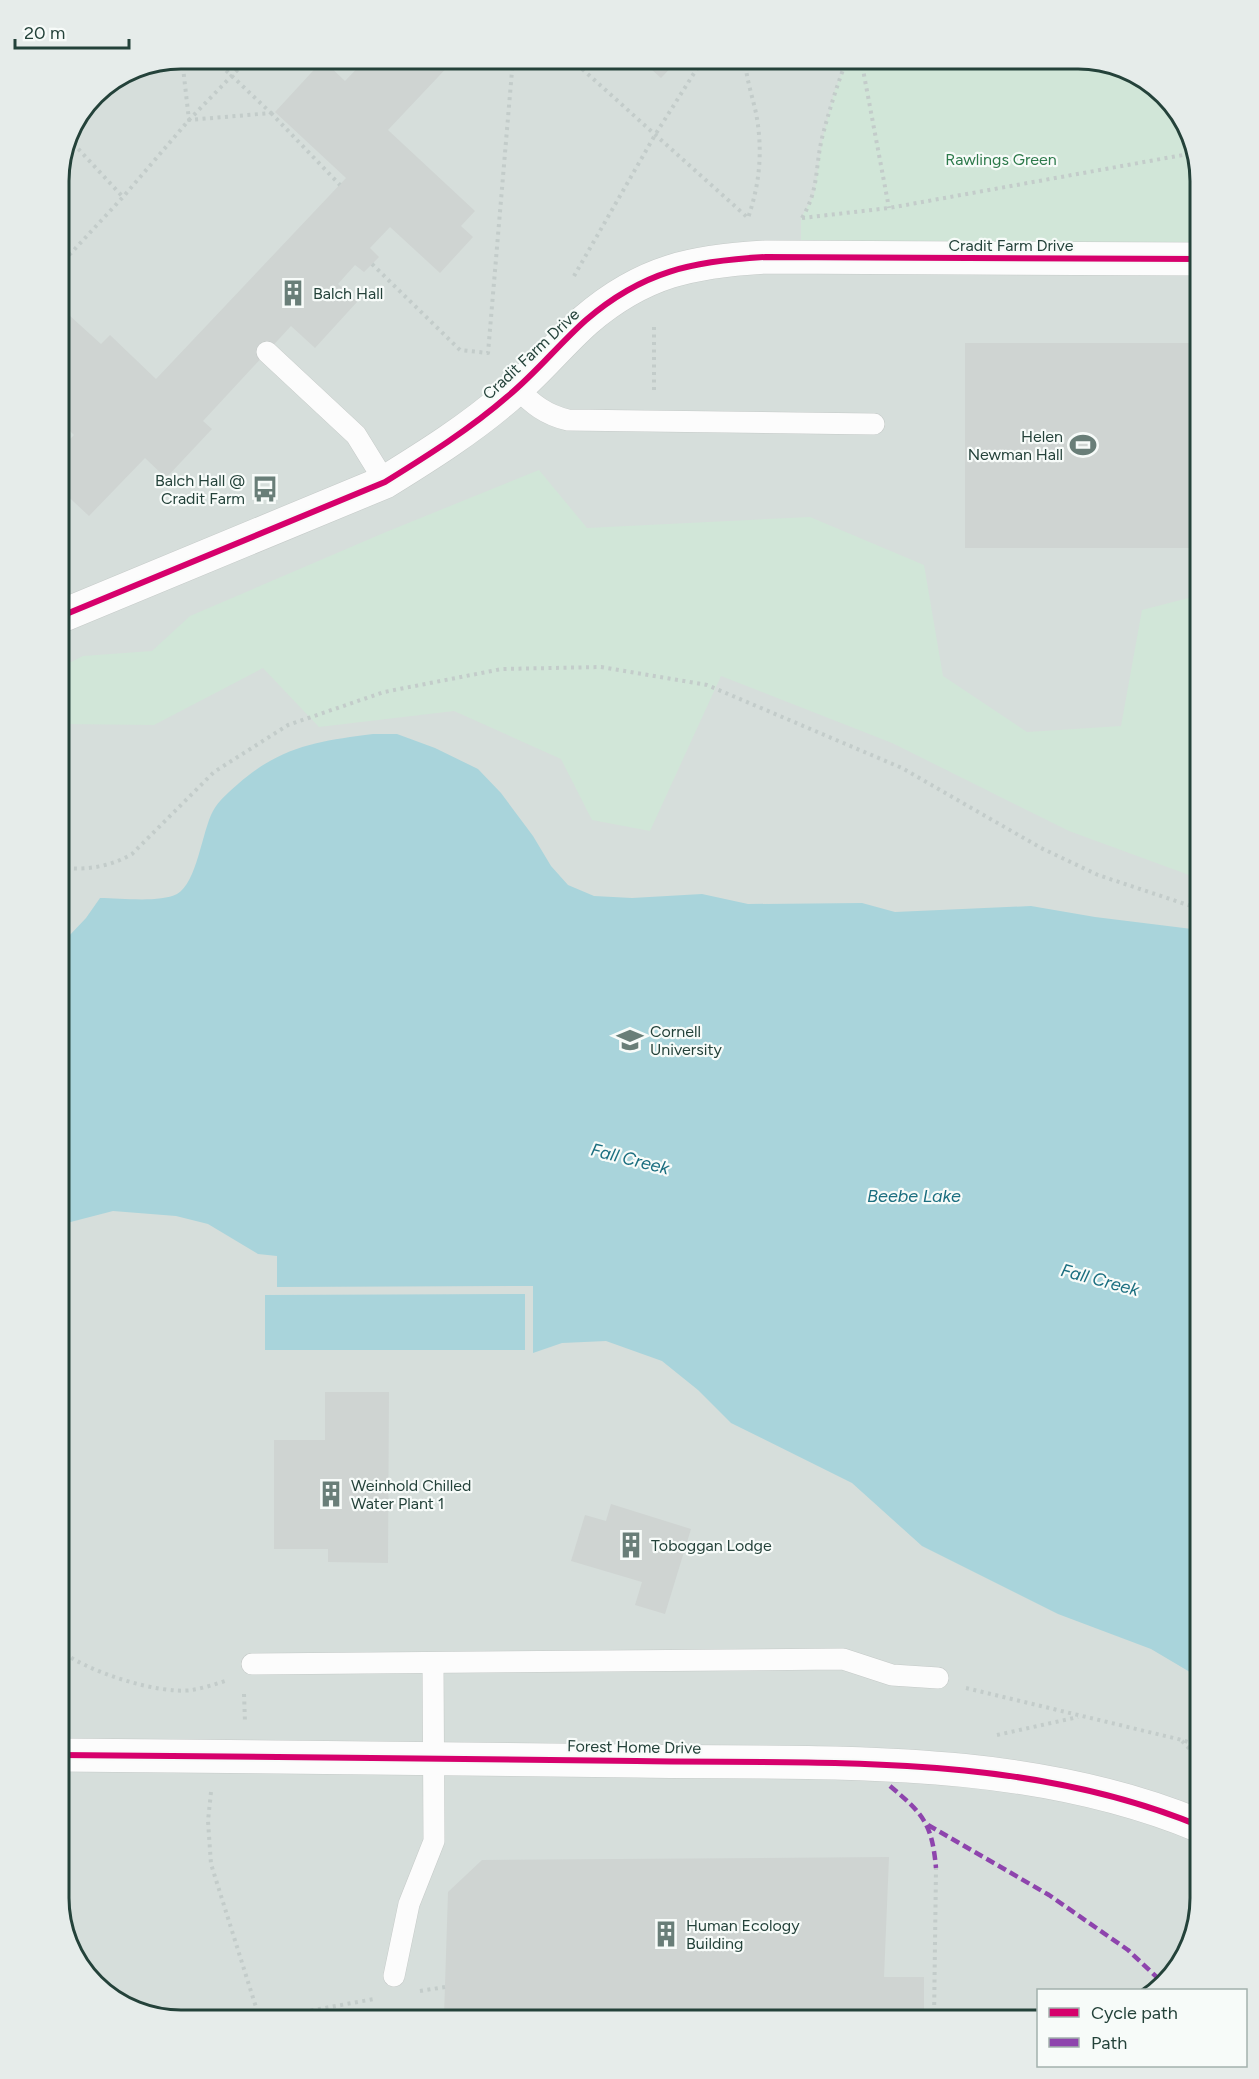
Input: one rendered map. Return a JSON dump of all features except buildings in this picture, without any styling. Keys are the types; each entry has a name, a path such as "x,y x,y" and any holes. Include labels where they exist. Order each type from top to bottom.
{"street":[{"name":"Cradit Farm Drive","path":"69,613 385,482 459,434 517,388 587,320 616,297 657,275 674,269 706,262 766,256 1190,259"},
{"name":"Forest Home Drive","path":"69,1755 433,1757 884,1764 961,1769 1084,1788 1137,1802 1190,1822"}],"lane":[{"path":"267,352 356,435 385,482"},
{"path":"517,388 532,404 568,420 874,424"},
{"path":"245,1670 433,1663 843,1659 892,1675 938,1678"},
{"path":"394,1976 409,1904 434,1841 433,1663"}],"path":[{"path":"183,69 189,120"},
{"path":"224,69 340,185"},
{"path":"69,255 189,120 238,69"},
{"path":"372,264 460,350 488,353 512,69"},
{"path":"582,69 748,218 758,188 760,150 756,113 746,69"},
{"path":"574,276 697,69"},
{"path":"843,69 834,93 822,141 814,195 801,218 889,208 1187,154"},
{"path":"863,69 889,208"},
{"path":"189,120 271,114"},
{"path":"75,146 123,197"},
{"path":"654,327 655,422"},
{"path":"69,869 102,866 120,861 132,854 214,772 288,725 384,692 502,669 601,667 707,685 902,768 1041,848 1098,875 1190,906"},
{"path":"69,1655 103,1673 139,1685 189,1690 212,1685 245,1670"},
{"path":"938,1678 977,1692 1190,1743"},
{"path":"241,1686 245,1695 245,1724"},
{"path":"997,1736 1082,1717"},
{"path":"1182,1740 1190,1749"},
{"path":"211,1791 208,1821 211,1863 256,2010"},
{"path":"934,2010 936,1868"},
{"path":"312,2010 322,2008"}],"shaded area":[{"name":"Cornell University","path":"174,69 1085,69 1114,75 1140,88 1162,107 1178,132 1188,159 1190,174 1190,1898 1188,1920 1178,1947 1162,1972 1143,1989 1037,1989 1037,2010 174,2010 145,2004 119,1991 97,1972 81,1947 71,1920 69,1898 69,174 78,138 97,107 125,84 159,71"}],"green space":[{"name":"Rawlings Green","path":"843,69 1085,69 1114,75 1127,81 1140,88 1162,107 1184,145 1190,174 1190,259 801,258 801,218 814,195 822,141 834,93"},
{"path":"539,470 587,528 810,517 924,565 943,676 1027,732 1121,726 1142,610 1190,598 1190,875 1069,831 892,743 721,676 650,831 592,820 561,759 454,711 319,727 263,668 154,725 69,724 69,663 83,656 152,651 190,616 386,532"}],"water":[{"name":"Beebe Lake","path":"373,734 397,734 435,748 478,769 501,793 533,836 551,866 568,885 594,896 632,898 702,894 748,904 862,903 895,912 1031,906 1095,917 1190,929 1190,1672 1151,1649 1058,1614 922,1546 852,1483 731,1423 698,1390 662,1361 606,1341 562,1343 533,1353 533,1286 277,1287 277,1256 258,1254 208,1224 176,1216 113,1211 69,1222 69,936 86,918 100,898 160,898 177,894 190,879 209,820 224,796 254,771 285,753 335,739"},
{"path":"525,1294 525,1350 265,1350 265,1295"}],"marked path":[{"path":"890,1786 911,1804 924,1821 932,1840 936,1868"},
{"path":"928,1825 1049,1895 1128,1950 1157,1977"}],"cycle path":[{"path":"69,613 385,482 448,442 494,408 528,378 586,320 607,303 628,290 670,272 715,262 766,257 1190,259"},
{"path":"69,1755 851,1763 922,1767 993,1774 1063,1785 1132,1802 1190,1822"}],"place":[{"name":"Balch Hall","path":"293,293"},
{"name":"Helen Newman Hall","path":"1083,445"},
{"name":"Balch Hall @ Cradit Farm","path":"265,489"},
{"name":"Cornell University","path":"630,1040"},
{"name":"Weinhold Chilled Water Plant 1","path":"331,1494"},
{"name":"Toboggan Lodge","path":"631,1545"},
{"name":"Human Ecology Building","path":"666,1934"}],"water label":[{"name":"Fall Creek","path":"630,1159"},
{"name":"Fall Creek","path":"1100,1280"}]}
